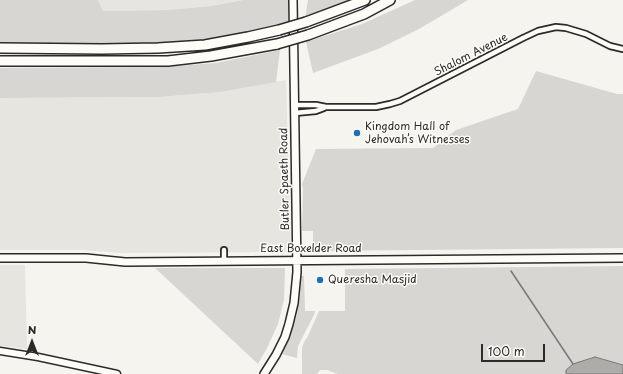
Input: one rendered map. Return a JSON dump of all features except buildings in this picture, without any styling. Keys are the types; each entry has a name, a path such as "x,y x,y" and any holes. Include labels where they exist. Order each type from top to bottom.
{"highway":[{"path":"0,48 102,49 205,45 279,30 306,22 365,0"},
{"path":"0,61 168,60 211,56 278,44 308,35 364,14 390,0"}],"main road":[{"name":"Butler Spaeth Road","path":"264,374 285,337 294,303 297,272 293,0"},
{"name":"East Boxelder Road","path":"0,258 86,258 125,262 623,258"}],"street":[{"name":"Shalom Avenue","path":"295,105 316,105 326,107 376,107 390,104 413,94 538,31 556,27 566,28 586,34 610,46 623,49"},
{"name":"Shalom Avenue","path":"295,113 326,107"},
{"path":"224,250 224,261"},
{"path":"0,351 38,357 116,374"}],"shaded area":[{"path":"0,0 98,0 103,11 167,10 211,6 243,0 288,0 289,24 248,34 204,41 152,44 0,45"},
{"path":"98,0 243,0 211,6 167,10 103,11"},
{"path":"308,0 352,0 305,18"},
{"path":"415,0 468,0 419,29 378,49 313,73 306,42 362,24"},
{"path":"280,50 276,82 221,92 159,97 0,98 0,68 163,67 216,63"},
{"path":"536,71 617,94 623,94 623,248 313,251 313,231 302,231 302,184 316,149 433,148 456,130 518,109"},
{"path":"286,80 291,248 286,252 121,253 83,250 0,250 0,98 159,97 221,92"},
{"path":"0,265 25,265 27,349 0,346"},
{"path":"623,266 623,365 595,357 566,370 566,374 338,374 327,370 320,370 317,374 302,374 302,348 319,311 345,311 345,269"},
{"path":"155,268 285,268 284,300 278,324 258,364"},
{"path":"301,276 304,276 305,311 315,311 298,346 297,358 282,354 296,318"},
{"path":"595,357 623,365 623,374 566,374 566,370 573,364"}],"waterway":[{"path":"511,271 573,364"}],"place":[{"name":"Kingdom Hall of Jehovah’s Witnesses","path":"357,133"},
{"name":"Queresha Masjid","path":"320,280"}]}
